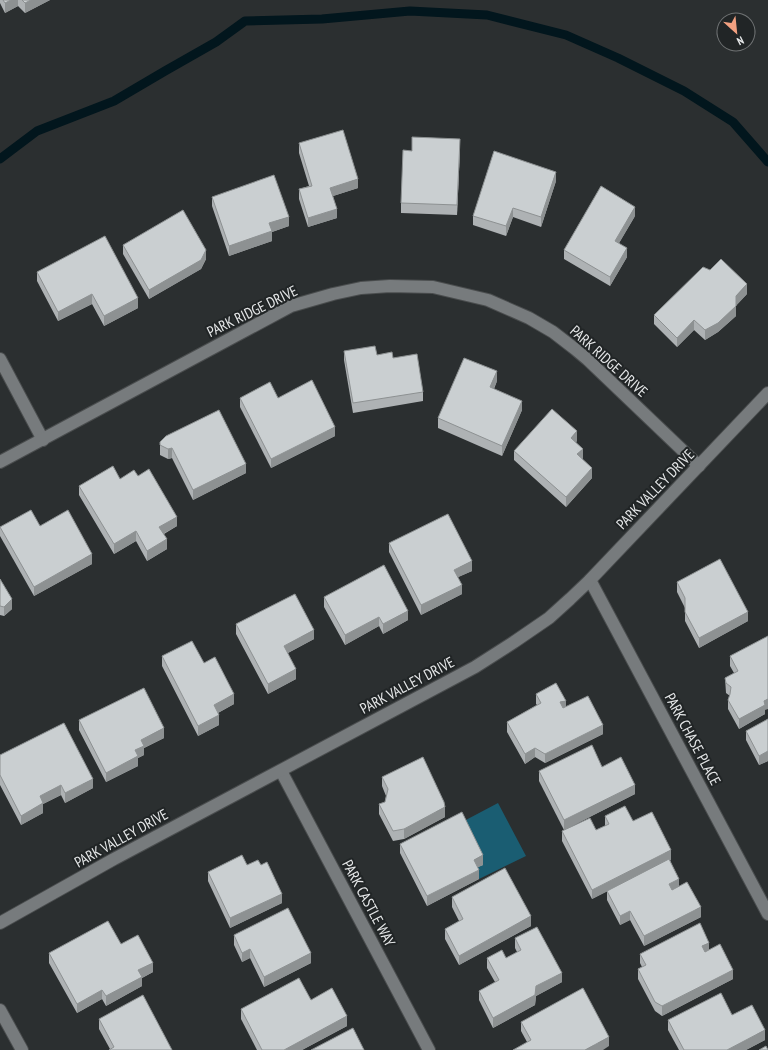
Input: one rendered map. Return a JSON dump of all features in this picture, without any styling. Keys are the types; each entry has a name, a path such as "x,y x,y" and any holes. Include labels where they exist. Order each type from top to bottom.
{"street":[{"name":"PARK RIDGE DRIVE","path":"0,462 291,306 361,288 390,286 433,287 488,300 528,318 553,332 587,359 699,466"},
{"path":"0,359 42,440"},
{"name":"PARK VALLEY DRIVE","path":"0,923 114,859 475,667 549,618 590,580 768,393"},
{"name":"PARK CHASE PLACE","path":"590,580 768,914"},
{"name":"PARK CASTLE WAY","path":"281,771 429,1050"},
{"path":"0,1010 22,1050"}],"shaded area":[{"path":"498,803 526,856 479,879 474,869 483,864 462,822"}],"building":[{"path":"3,0 11,0 5,3"},
{"path":"22,0 31,0 25,3"},
{"path":"343,130 358,179 330,188 337,209 308,218 299,189 312,186 299,143"},
{"path":"412,137 460,139 457,205 401,203 403,150 412,151"},
{"path":"494,151 556,172 541,217 513,208 506,226 473,216"},
{"path":"274,175 289,217 269,223 272,231 229,246 212,197"},
{"path":"601,186 635,207 615,241 627,248 610,277 564,250"},
{"path":"183,210 206,250 201,260 149,290 123,245"},
{"path":"105,236 138,298 104,316 92,294 58,312 37,272"},
{"path":"721,259 747,284 736,296 736,306 718,323 705,330 694,320 677,338 654,315 703,267 710,270"},
{"path":"375,346 377,355 392,352 393,358 417,354 423,392 353,403 344,351"},
{"path":"464,358 497,371 490,387 522,401 502,446 438,418"},
{"path":"312,380 335,427 271,459 240,398 270,382 278,398"},
{"path":"552,409 577,431 571,438 583,449 577,454 592,468 566,497 514,451"},
{"path":"219,410 246,464 193,490 172,448 168,449 160,445 160,442 166,436"},
{"path":"113,466 120,479 134,470 138,476 149,469 177,517 159,527 167,539 147,551 136,531 114,544 79,486"},
{"path":"31,510 40,526 68,510 92,554 34,587 0,527"},
{"path":"448,514 472,561 454,570 462,585 421,605 389,543"},
{"path":"720,559 748,612 699,638 685,612 685,598 677,582"},
{"path":"384,565 408,611 383,624 379,617 345,635 324,597"},
{"path":"0,579 12,599 4,607 0,606"},
{"path":"295,594 314,630 284,646 296,669 268,684 236,624"},
{"path":"768,636 768,699 764,701 765,705 739,719 728,700 731,687 726,683 725,678 738,671 730,656"},
{"path":"192,641 204,663 215,657 234,694 214,705 219,715 198,726 162,656"},
{"path":"556,683 566,701 560,702 563,708 588,696 603,725 545,754 535,748 525,754 507,722 541,703 536,694"},
{"path":"144,688 164,728 141,740 144,746 135,750 138,756 106,773 79,720"},
{"path":"768,719 768,751 759,756 746,731"},
{"path":"64,723 93,779 65,793 61,785 40,796 43,803 21,816 0,775 0,755"},
{"path":"592,745 602,767 621,757 635,785 564,820 539,771"},
{"path":"423,757 445,807 404,829 393,831 379,804 385,802 388,789 382,777"},
{"path":"625,806 633,821 652,812 671,850 592,890 562,831 590,818 596,830 609,824 605,816"},
{"path":"462,812 483,855 474,860 479,870 427,896 400,844"},
{"path":"242,855 247,865 258,860 261,865 267,862 282,894 230,918 208,872"},
{"path":"669,859 679,879 669,884 672,890 687,882 701,907 644,936 630,911 620,916 607,891"},
{"path":"505,868 531,916 459,956 445,929 463,919 452,897"},
{"path":"288,908 311,953 264,977 250,949 242,953 234,935"},
{"path":"108,921 121,944 138,935 153,963 138,970 142,977 106,996 102,990 77,1004 49,953"},
{"path":"700,923 709,943 702,946 705,952 720,944 733,970 662,1006 655,1002 638,969 646,965 640,954"},
{"path":"537,927 562,973 536,986 535,995 493,1018 479,991 499,980 487,958 502,950 506,958 521,950 515,938"},
{"path":"299,978 311,1000 332,988 347,1016 284,1050 262,1050 241,1009"},
{"path":"583,988 609,1037 585,1050 513,1050 531,1040 521,1022"},
{"path":"721,993 732,1015 752,1005 765,1030 727,1050 684,1050 668,1020"},
{"path":"143,995 172,1050 109,1050 114,1047 99,1019"},
{"path":"353,1028 364,1050 311,1050"},
{"path":"766,1046 768,1050 759,1050"}],"waterway":[{"path":"0,159 37,131 114,101 216,42 245,21 322,19 410,11 487,15 566,35 618,58 684,91 733,122 768,162"}]}
